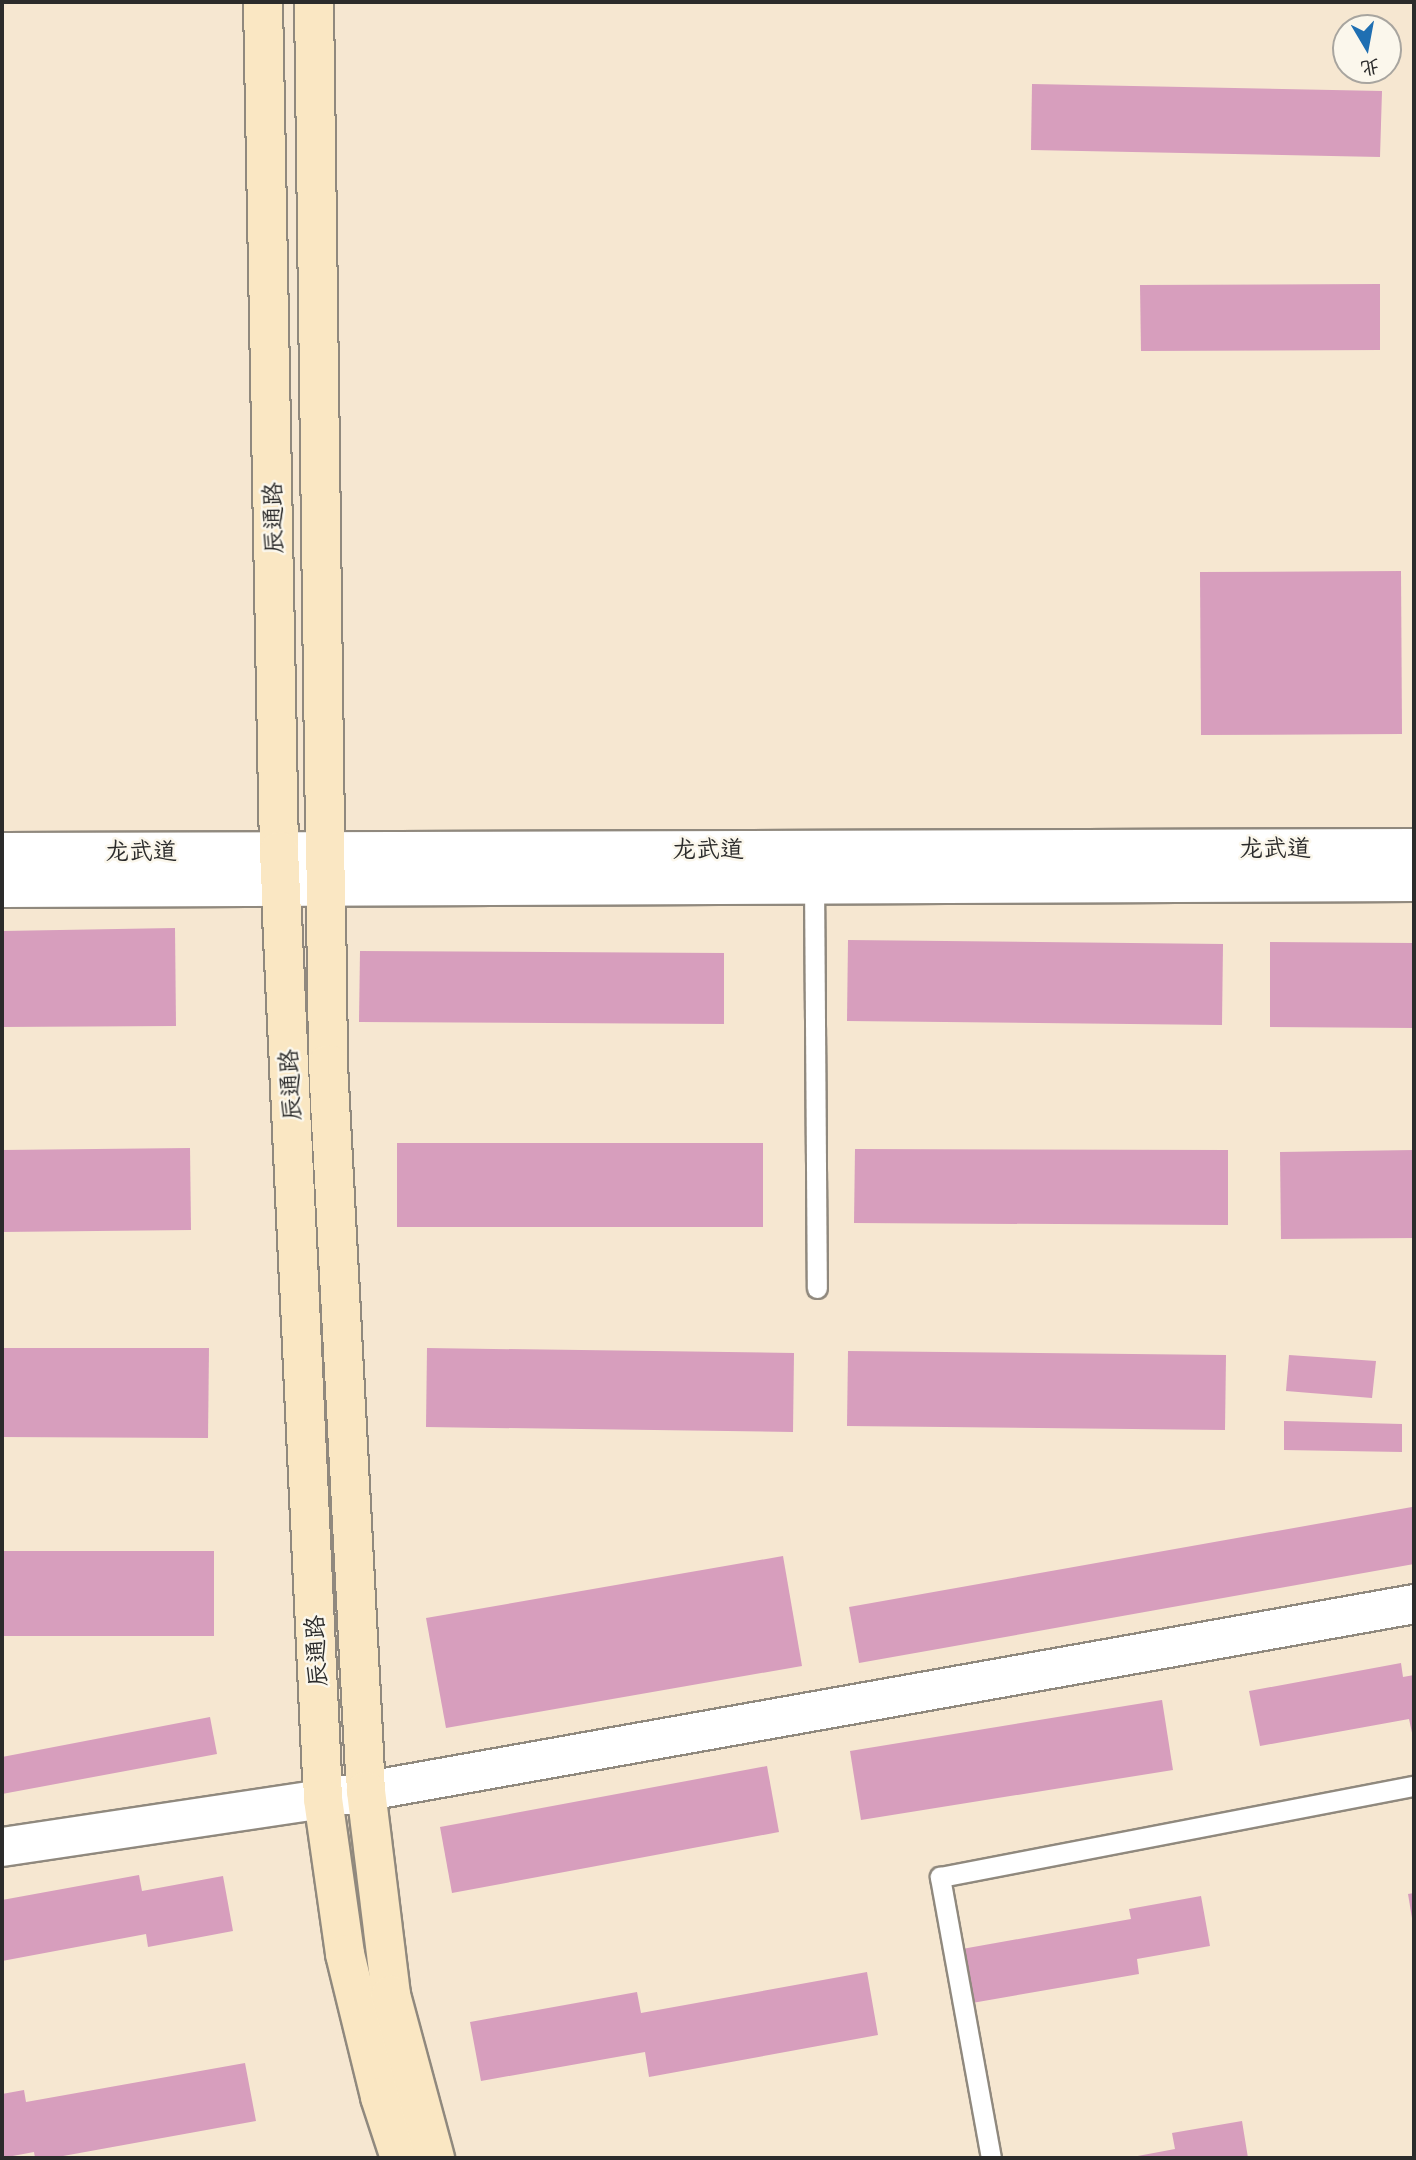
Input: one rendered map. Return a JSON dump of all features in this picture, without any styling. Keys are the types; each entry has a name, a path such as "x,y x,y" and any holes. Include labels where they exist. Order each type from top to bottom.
{"street":[{"name":"辰通路","path":"263,2 279,851 323,1800 345,1954 380,2097 400,2158"},
{"name":"辰通路","path":"313,2 328,1064 366,1791 391,1995 435,2158"},
{"name":"龙武道","path":"2,852 325,851 814,867 1414,848"},
{"path":"2,888 326,888 814,867 1414,882"},
{"path":"2,1847 323,1800 1414,1604"}],"lane":[{"path":"814,867 817,1288"},
{"path":"991,2158 940,1877 1414,1786"}],"building":[{"path":"1032,84 1382,91 1380,157 1031,150"},
{"path":"1380,284 1380,350 1141,351 1140,285"},
{"path":"1401,571 1402,734 1201,735 1200,572"},
{"path":"175,928 176,1026 2,1027 2,931"},
{"path":"848,940 1223,944 1222,1025 847,1021"},
{"path":"1270,942 1414,943 1414,1028 1270,1027"},
{"path":"360,951 724,953 724,1024 359,1022"},
{"path":"397,1143 763,1143 763,1227 397,1227"},
{"path":"190,1148 191,1230 2,1232 2,1150"},
{"path":"855,1149 1228,1150 1228,1225 854,1223"},
{"path":"1414,1150 1414,1238 1281,1239 1280,1152"},
{"path":"2,1348 209,1348 208,1438 2,1437"},
{"path":"427,1348 794,1353 793,1432 426,1427"},
{"path":"848,1351 1226,1355 1225,1430 847,1426"},
{"path":"1289,1355 1376,1361 1372,1398 1286,1391"},
{"path":"1284,1421 1402,1424 1402,1452 1284,1450"},
{"path":"1412,1507 1414,1564 859,1663 849,1607"},
{"path":"2,1551 214,1551 214,1636 2,1636"},
{"path":"783,1556 802,1666 446,1728 426,1618"},
{"path":"1401,1663 1403,1677 1414,1675 1414,1742 1409,1719 1260,1746 1249,1691"},
{"path":"1162,1700 1173,1770 861,1820 850,1751"},
{"path":"210,1717 217,1754 2,1794 2,1757"},
{"path":"767,1766 779,1832 452,1893 440,1827"},
{"path":"139,1875 142,1891 223,1876 233,1931 148,1947 146,1934 2,1961 2,1900"},
{"path":"1414,1893 1414,1924 1413,1924 1408,1894"},
{"path":"1201,1896 1210,1946 1137,1959 1139,1974 972,2003 962,1949 1131,1919 1129,1909"},
{"path":"867,1972 878,2035 649,2077 645,2052 481,2081 470,2022 637,1992 641,2013"},
{"path":"245,2063 256,2121 52,2158 35,2158 34,2152 2,2158 2,2094 24,2090 26,2102"},
{"path":"1242,2121 1248,2158 1127,2158 1175,2149 1172,2133"}]}
